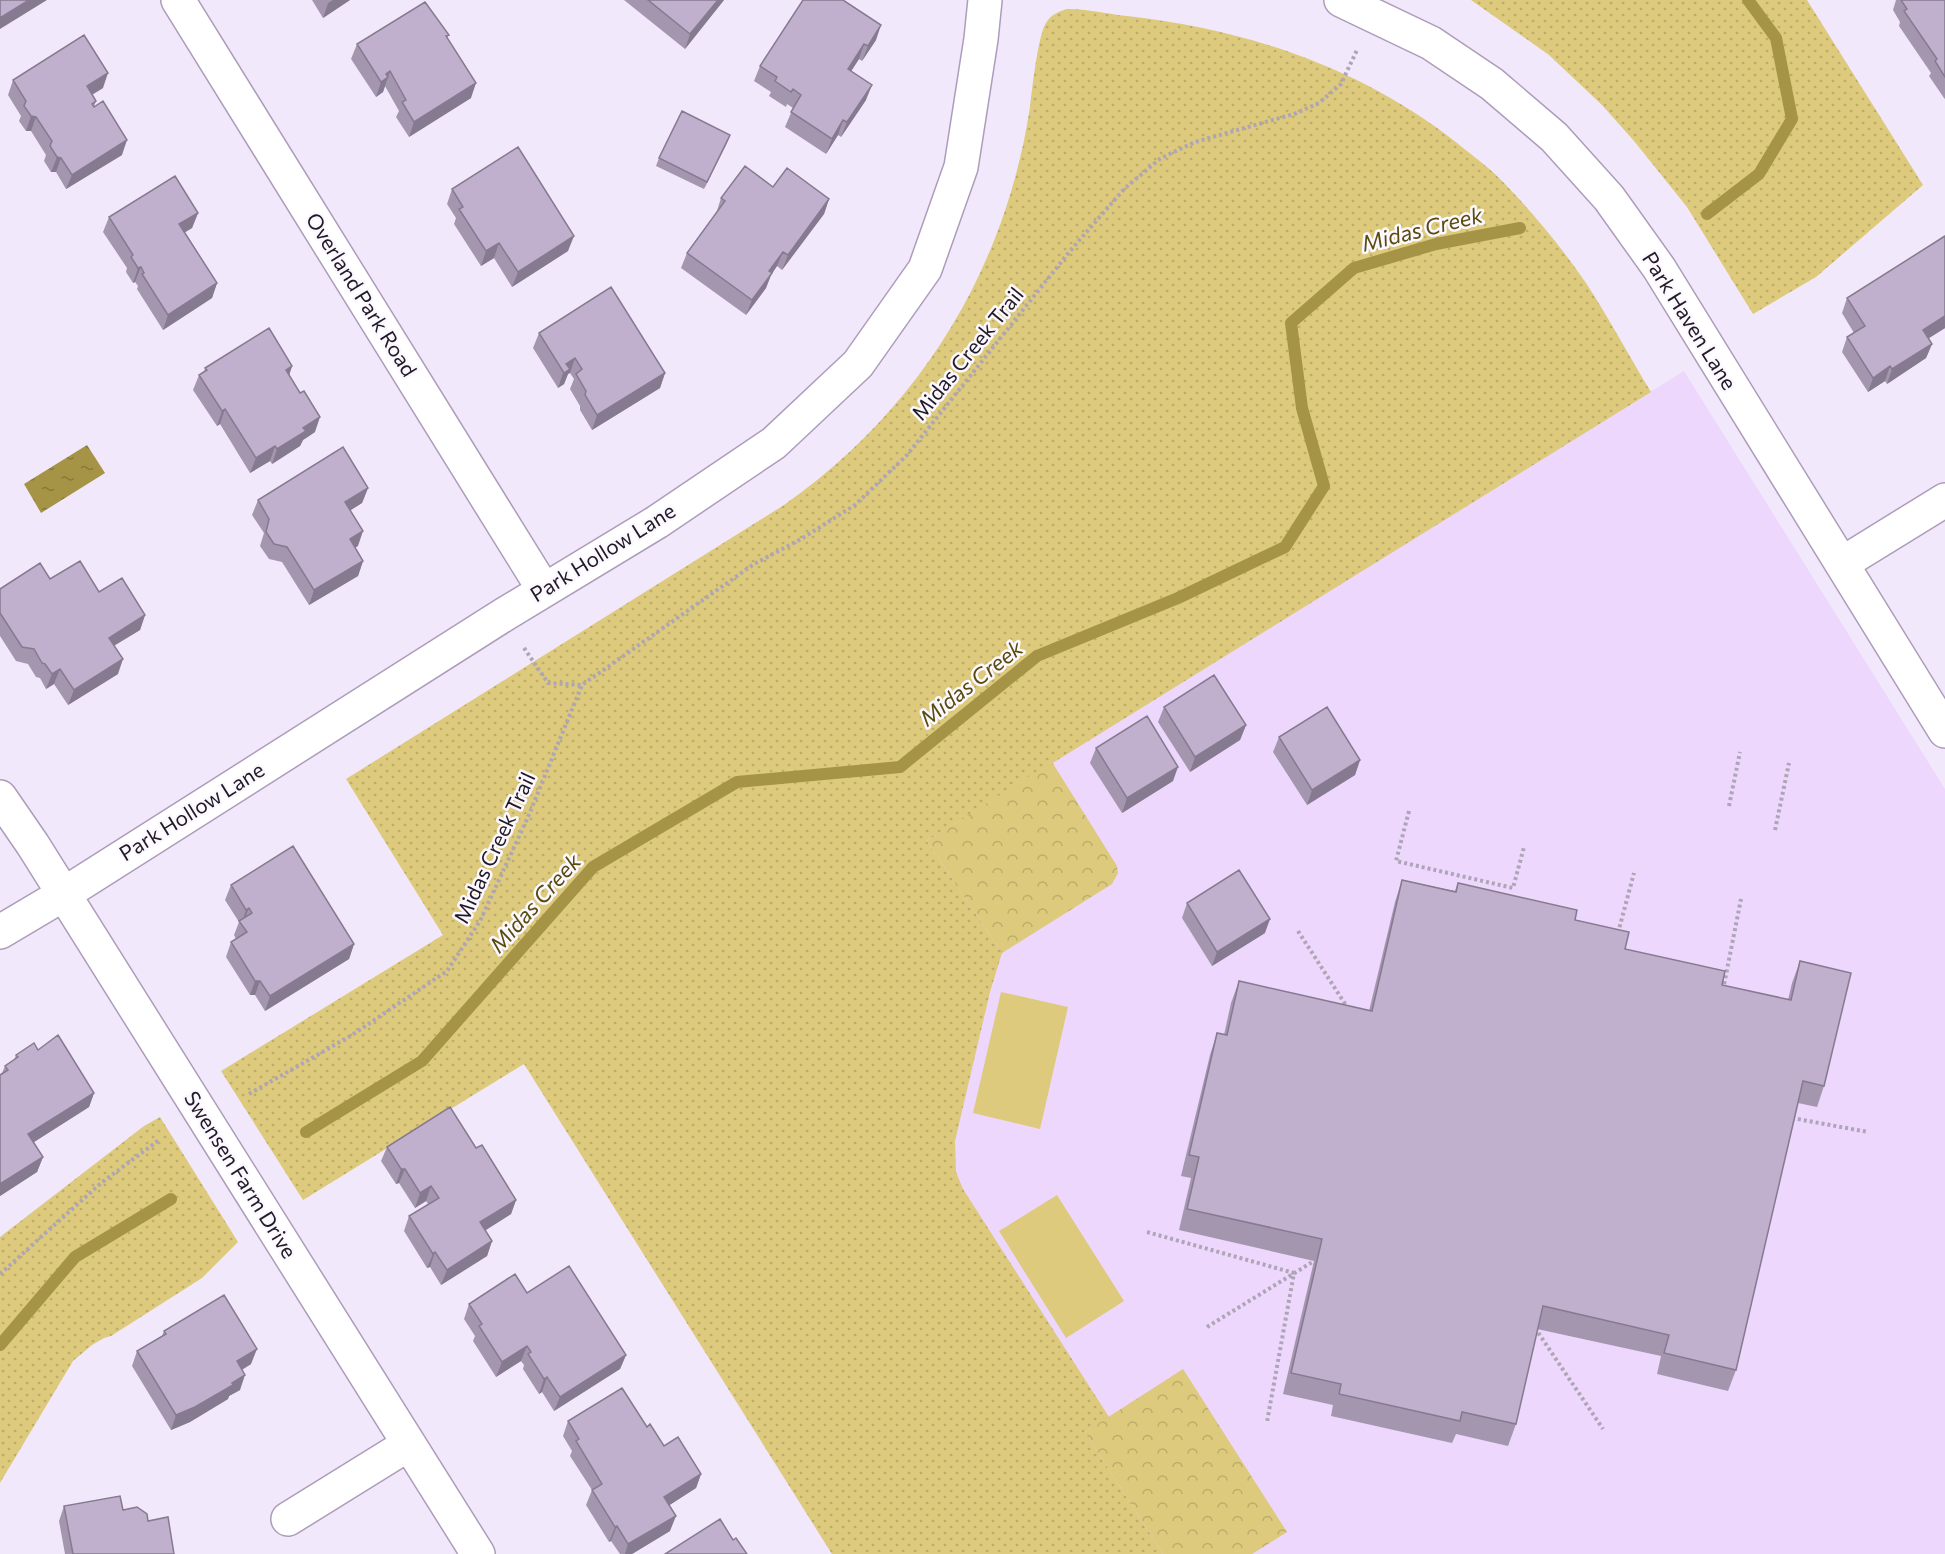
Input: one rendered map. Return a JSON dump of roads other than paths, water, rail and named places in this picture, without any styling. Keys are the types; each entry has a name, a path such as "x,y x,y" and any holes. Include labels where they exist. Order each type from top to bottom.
{"street":[{"name":"Overland Park Road","path":"178,0 544,590"},
{"name":"Park Hollow Lane","path":"0,932 64,894 544,590 657,522 774,443 858,364 925,269 961,167 985,0"},
{"name":"Park Haven Lane","path":"1341,0 1431,43 1492,84 1554,137 1609,198 1659,268 1945,731"},
{"path":"1843,563 1945,500"},
{"name":"Swensen Farm Drive","path":"0,797 64,894 478,1554"},
{"path":"288,1520 409,1444"}],"water":[{"path":"87,445 105,473 41,513 24,484"}],"waterway":[{"name":"Midas Creek","path":"1707,214 1759,174 1792,119 1776,38 1748,0"},
{"name":"Midas Creek","path":"306,1132 422,1061 593,867 737,782 900,767 1037,656 1178,598 1285,547 1324,486 1302,408 1291,323 1354,268 1436,244 1520,228"},
{"name":"Midas Creek","path":"0,1345 75,1257 171,1199"}]}
